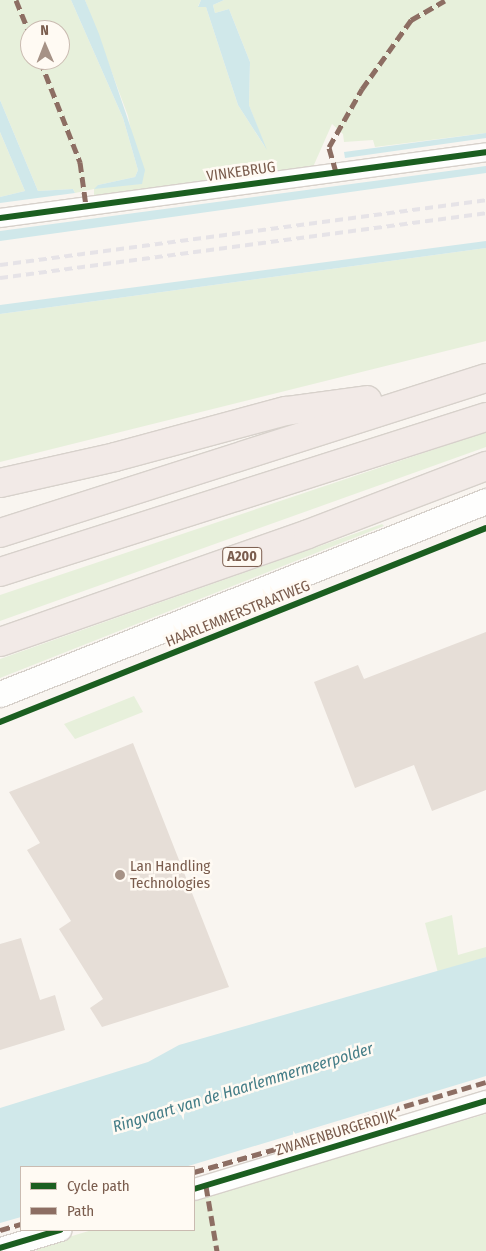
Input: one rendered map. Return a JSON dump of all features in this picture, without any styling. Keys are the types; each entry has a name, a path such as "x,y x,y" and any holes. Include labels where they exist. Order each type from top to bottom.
{"highway":[{"path":"0,533 438,391 486,378"},
{"path":"0,483 115,457 286,411 438,391"},
{"path":"0,572 486,417"},
{"name":"A200","path":"0,642 308,534 486,466"}],"main road":[{"name":"HAARLEMMERSTRAATWEG","path":"0,694 486,501"}],"street":[{"name":"VINKEBRUG","path":"0,218 486,152"},
{"name":"ZWANENBURGERDIJK","path":"195,1189 486,1101"},
{"path":"0,1248 57,1231"}],"green space":[{"path":"0,0 71,0 123,118 138,170 135,177 98,185 142,184 128,116 85,0 201,0 198,6 206,7 238,105 265,147 249,105 250,62 229,9 215,13 213,5 224,0 486,0 486,133 375,147 373,140 344,142 343,134 332,124 313,167 94,196 94,189 75,193 73,189 38,191 0,100"},
{"path":"0,132 25,191 0,197"},
{"path":"486,248 486,341 0,462 0,314"},
{"path":"486,432 486,447 0,621 0,595"},
{"path":"382,524 384,526 0,678 0,659"},
{"path":"134,696 143,712 75,739 64,724"},
{"path":"452,915 458,955 486,947 486,957 438,973 425,923"},
{"path":"486,1114 486,1251 36,1251 39,1246 89,1231 195,1231 195,1199"}],"water":[{"path":"71,0 85,0 99,34 145,170 142,184 94,189 98,185 135,177 138,170 123,118"},
{"path":"201,0 224,0 213,5 215,13 229,9 250,62 249,105 267,150 238,105 206,7 198,7"},
{"path":"0,100 38,191 73,189 75,193 0,203 0,197 25,191 0,132"},
{"path":"486,133 486,138 345,158 344,152"},
{"path":"486,166 486,173 0,241 0,231"},
{"path":"486,241 486,248 0,314 0,305"},
{"name":"Ringvaart van de Haarlemmermeerpolder","path":"486,957 486,1076 188,1166 20,1166 20,1217 0,1223 0,1108 148,1062 179,1045"}],"building":[{"path":"486,632 486,790 432,811 414,765 355,788 314,682 358,665 364,679"},
{"path":"133,743 229,987 102,1027 90,1008 103,999 59,929 71,921 27,850 40,843 9,792"},
{"path":"21,938 40,1000 55,995 65,1030 0,1050 0,944"}],"railway":[{"path":"0,265 486,200"},
{"path":"0,278 486,213"}],"marked path":[{"path":"16,0 24,20"},
{"path":"336,172 329,147 362,89 411,20 445,0"},
{"path":"44,70 80,162 86,206"},
{"path":"195,1172 336,1132 361,1119 486,1082"},
{"path":"206,1186 217,1251"},
{"path":"0,1230 20,1224"}],"cycle path":[{"path":"0,218 486,152"},
{"path":"0,722 486,528"},
{"path":"195,1189 486,1101"},
{"path":"0,1248 57,1231"}],"place":[{"name":"Lan Handling Technologies","path":"120,875"}]}
